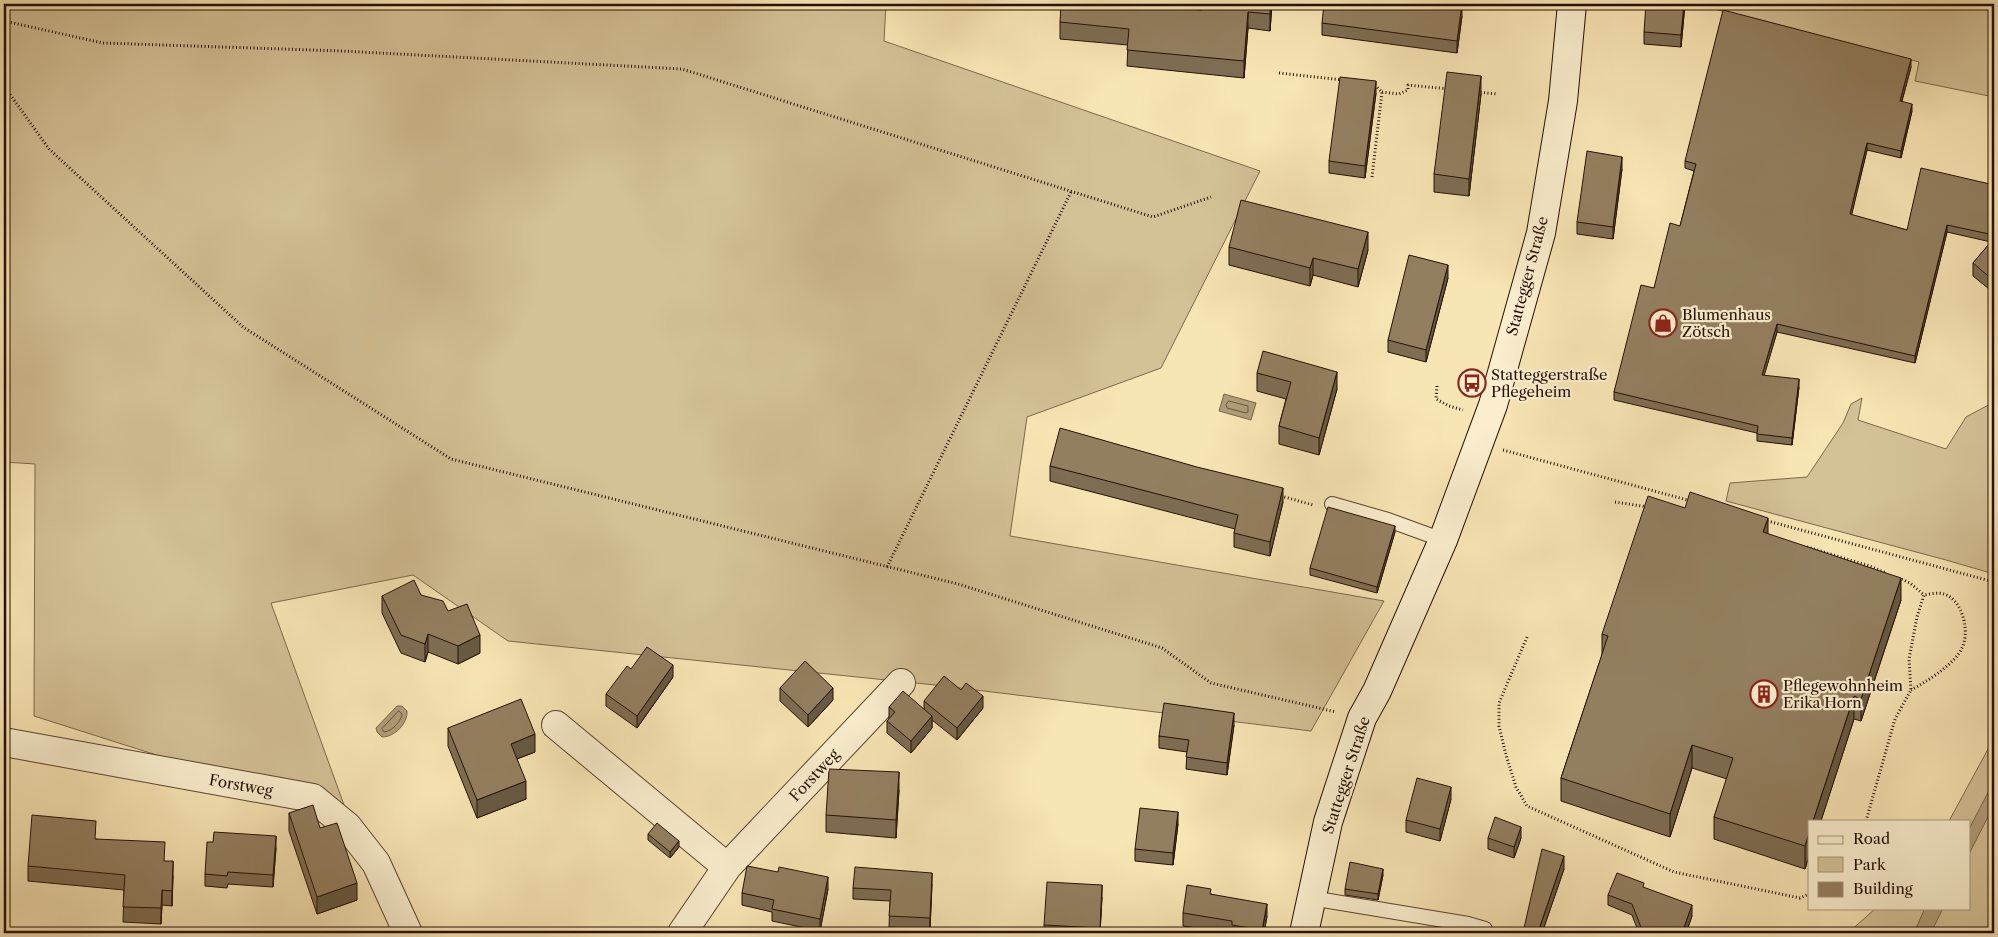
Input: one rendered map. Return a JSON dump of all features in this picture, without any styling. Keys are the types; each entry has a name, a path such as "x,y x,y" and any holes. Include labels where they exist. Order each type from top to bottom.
{"street":[{"name":"Stattegger Straße","path":"1304,933 1328,822 1362,718 1377,691 1443,540 1493,405 1541,233 1563,101 1572,4"},
{"name":"Forstweg","path":"682,933 727,867 901,683"},
{"path":"556,725 727,867"},
{"name":"Forstweg","path":"4,742 313,798 346,826 376,863 408,933"}],"lane":[{"path":"1332,504 1388,520 1443,540"},
{"path":"1311,898 1468,924 1485,929"}],"path":[{"path":"4,21 103,43 342,51 682,69 1153,217 1212,197"},
{"path":"1279,73 1346,81"},
{"path":"1366,83 1376,84 1382,92 1372,177"},
{"path":"1382,92 1399,94 1408,90 1408,85 1457,90"},
{"path":"4,86 49,149 243,327 451,459 958,584 1162,648 1212,683 1362,718"},
{"path":"1467,91 1496,94"},
{"path":"887,567 1071,192"},
{"path":"1437,386 1436,399 1449,406 1465,410"},
{"path":"1479,444 1697,502"},
{"path":"1279,496 1326,509 1332,504"},
{"path":"1614,502 1653,508"},
{"path":"1755,518 1994,582"},
{"path":"1803,546 1867,565 1910,583 1924,595 1944,594 1960,606 1966,631 1962,648 1954,660 1911,690 1895,719 1866,820"},
{"path":"1911,690 1909,659 1917,617 1924,595"},
{"path":"1527,637 1499,703 1499,726 1506,755 1516,787 1527,806 1674,872 1800,898 1808,894"}],"green space":[{"path":"4,4 886,4 884,41 1260,171 1161,368 1027,417 1010,536 1384,601 1311,731 935,685 508,641 413,575 271,603 348,816 34,716 35,464 4,462"},
{"path":"1714,4 1994,4 1994,97 1915,81 1919,62 1714,9"},
{"path":"1862,398 1858,420 1946,449 1966,417 1994,402 1994,574 1726,501 1730,483 1807,477 1843,423 1851,404"},
{"path":"1994,738 1994,933 1848,933 1874,910 1970,910 1970,820 1950,820"}],"water":[{"path":"1224,394 1256,403 1251,420 1219,411"},
{"path":"397,706 402,706 407,711 407,716 400,729 392,735 382,737 376,728"},
{"path":"1994,781 1994,805 1970,852 1970,827"},
{"path":"1924,910 1942,910 1931,933 1914,933"}],"building":[{"path":"1061,4 1141,4 1201,10 1202,4 1270,4 1270,14 1248,12 1244,61 1127,50 1129,29 1060,22"},
{"path":"1324,4 1462,4 1457,41 1322,23"},
{"path":"1646,4 1684,4 1681,35 1644,32"},
{"path":"1723,10 1911,59 1900,101 1912,104 1901,151 1867,143 1850,214 1907,230 1921,168 1994,185 1994,235 1947,225 1915,356 1777,324 1762,375 1799,379 1792,438 1757,434 1758,426 1614,392 1641,285 1654,288 1670,223 1680,226 1696,164 1685,161"},
{"path":"1447,72 1481,76 1469,179 1434,174"},
{"path":"1340,77 1376,81 1365,166 1329,161"},
{"path":"1587,151 1622,157 1613,227 1577,222"},
{"path":"1241,200 1368,232 1358,269 1313,258 1310,268 1229,247"},
{"path":"1994,238 1994,281 1973,263"},
{"path":"1409,255 1448,265 1426,350 1388,340"},
{"path":"1263,351 1337,372 1319,438 1279,426 1291,382 1257,373"},
{"path":"1060,428 1197,467 1283,488 1270,542 1234,533 1238,515 1050,466"},
{"name":"Pflegewohnheim Erika Horn","path":"1690,492 1768,518 1763,532 1901,578 1861,699 1854,696 1813,820 1808,820 1808,836 1805,846 1714,817 1733,758 1692,745 1670,814 1561,778 1608,636 1602,634 1648,496 1685,508"},
{"path":"1328,507 1395,526 1377,587 1310,568"},
{"path":"414,580 421,595 443,601 448,611 467,604 480,635 458,646 428,634 425,644 401,635 382,596"},
{"path":"647,647 673,665 637,716 606,694 627,666 631,669"},
{"path":"805,661 833,688 808,715 780,688"},
{"path":"944,676 961,690 966,683 983,696 957,728 924,701"},
{"path":"903,691 932,716 911,741 887,721 895,712 889,707"},
{"path":"521,699 535,734 511,744 526,781 477,800 448,728"},
{"path":"1164,703 1234,713 1227,763 1186,757 1189,740 1159,736"},
{"path":"829,769 899,772 896,820 826,815"},
{"path":"1417,778 1451,787 1440,829 1406,820"},
{"path":"313,805 320,828 337,823 357,883 317,897 289,813"},
{"path":"1140,808 1178,812 1173,853 1135,849"},
{"path":"32,815 96,821 95,839 165,842 164,861 173,861 172,891 162,890 161,908 123,907 125,875 28,866"},
{"path":"1495,817 1521,827 1514,847 1488,838"},
{"path":"657,823 679,841 670,852 648,834"},
{"path":"214,832 276,836 273,875 228,872 227,876 205,874 207,842 213,842"},
{"path":"1542,849 1564,856 1538,932 1524,928"},
{"path":"1350,862 1383,869 1378,894 1345,889"},
{"path":"747,866 778,872 779,867 828,877 820,919 772,909 774,900 742,893"},
{"path":"855,867 932,873 930,918 889,916 891,890 853,888"},
{"path":"1617,873 1644,883 1643,887 1692,905 1682,933 1650,933 1642,930 1632,904 1608,895"},
{"path":"1047,882 1102,885 1100,928 1044,925"},
{"path":"1187,885 1211,889 1210,894 1267,904 1262,930 1232,925 1232,921 1183,913"}],"place":[{"name":"Blumenhaus Zötsch","path":"1663,323"},
{"name":"Statteggerstraße Pflegeheim","path":"1472,383"},
{"name":"Pflegewohnheim Erika Horn","path":"1764,694"}]}
